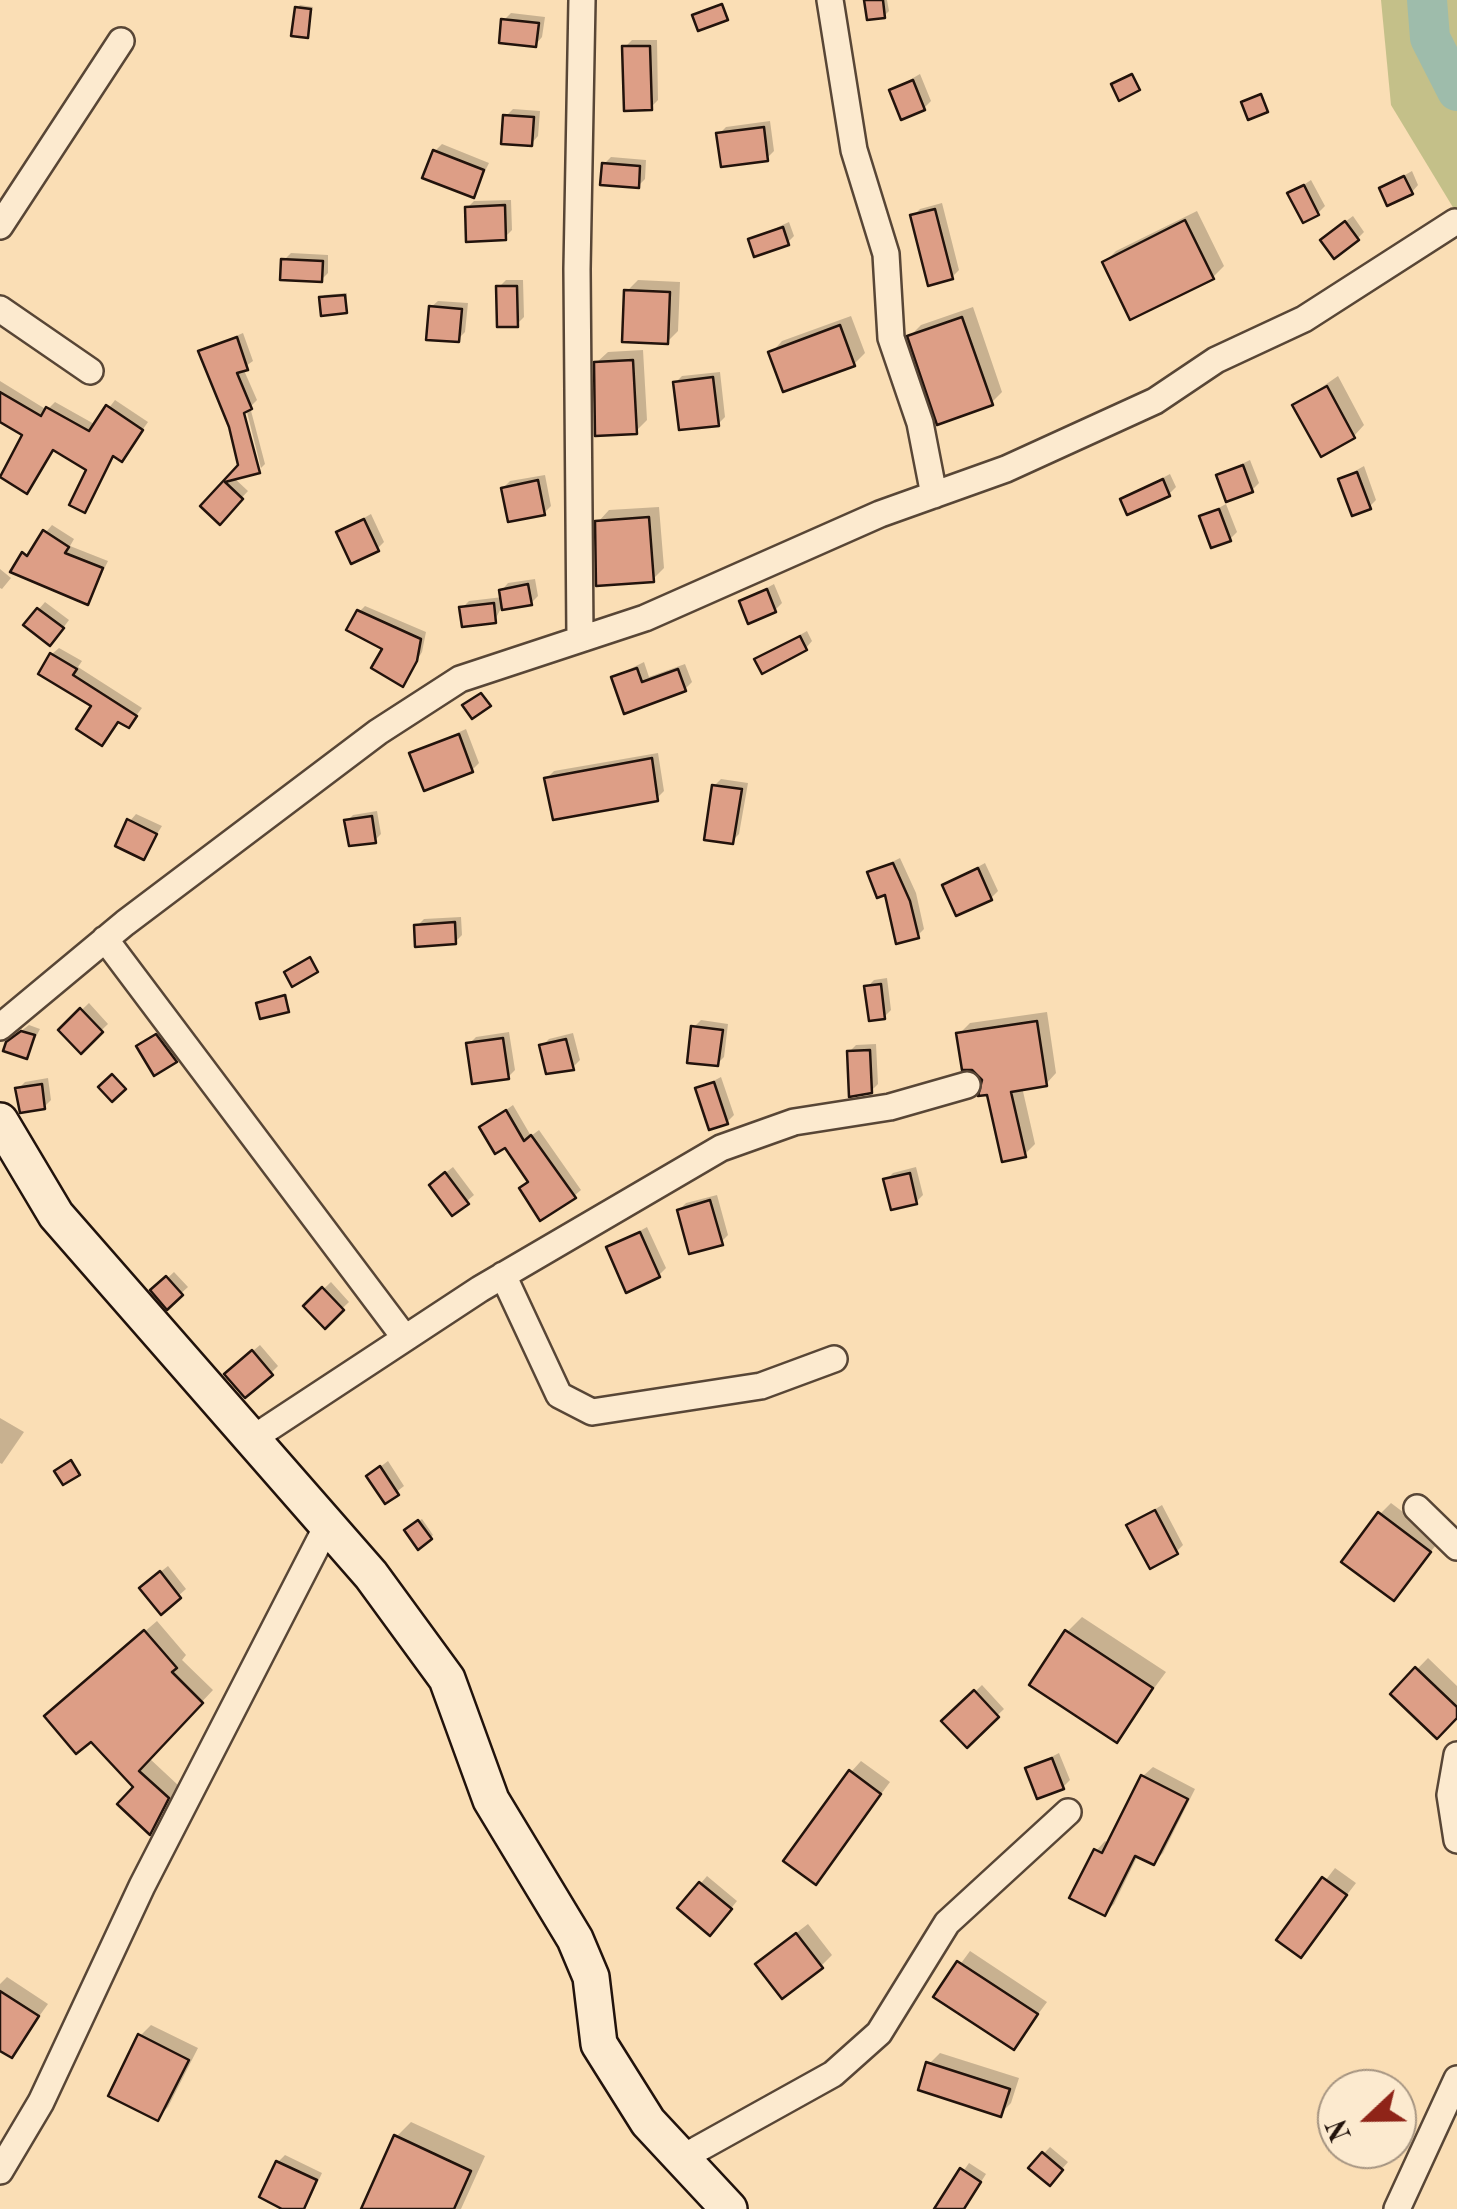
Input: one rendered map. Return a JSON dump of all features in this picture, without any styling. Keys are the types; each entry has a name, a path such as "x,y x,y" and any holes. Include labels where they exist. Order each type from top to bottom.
{"main road":[{"path":"0,1121 56,1215 372,1575 446,1679 491,1800 575,1939 592,1976 599,2044 648,2122 728,2209"}],"street":[{"path":"580,638 577,270 582,0"},
{"path":"830,0 854,150 886,254 891,338 920,423 934,494"},
{"path":"0,226 121,41"},
{"path":"0,1027 105,939 378,732 460,679 645,618 934,494 1006,469 1156,401 1216,360 1304,319 1455,222"},
{"path":"0,310 90,372"},
{"path":"105,939 404,1338"},
{"path":"252,1439 503,1275 670,1176 758,1131 890,1107 967,1084"},
{"path":"503,1275 559,1394 592,1412 761,1386 834,1359"},
{"path":"1417,1508 1457,1547"},
{"path":"0,2171 40,2102 142,1886 327,1526"},
{"path":"1457,1756 1450,1795 1457,1840"},
{"path":"680,2159 811,2088 845,2064 879,2033 897,2008 947,1922 1068,1812"},
{"path":"1407,2206 1457,2079"}],"shaded area":[{"path":"1381,0 1457,0 1457,214 1391,105"}],"building":[{"path":"864,0 883,0 885,18 867,20"},
{"path":"722,4 728,20 698,31 692,15"},
{"path":"295,7 311,9 308,38 291,36"},
{"path":"501,19 539,23 536,47 499,43"},
{"path":"622,46 650,46 652,110 624,111"},
{"path":"1132,74 1140,90 1119,101 1111,84"},
{"path":"913,80 925,110 901,120 889,90"},
{"path":"1261,94 1268,112 1248,120 1241,102"},
{"path":"503,115 534,117 532,146 501,144"},
{"path":"764,127 768,161 721,167 716,133"},
{"path":"433,150 484,170 474,198 422,178"},
{"path":"602,163 640,166 639,188 600,185"},
{"path":"1404,176 1413,194 1387,206 1379,188"},
{"path":"1304,185 1319,215 1303,223 1287,193"},
{"path":"505,205 506,240 466,242 465,207"},
{"path":"935,209 953,279 928,286 910,215"},
{"path":"1185,220 1214,279 1130,320 1102,262"},
{"path":"1345,221 1359,240 1334,259 1320,240"},
{"path":"783,227 789,245 754,257 748,239"},
{"path":"281,259 323,261 322,282 280,280"},
{"path":"496,286 517,286 518,327 497,327"},
{"path":"624,290 670,292 668,344 622,342"},
{"path":"345,295 347,313 321,316 319,297"},
{"path":"429,306 462,309 459,342 426,340"},
{"path":"962,317 993,405 937,425 907,336"},
{"path":"840,325 855,366 783,392 768,352"},
{"path":"237,337 248,370 237,373 252,409 244,413 260,473 225,482 243,499 220,525 200,506 238,465 229,427 198,351"},
{"path":"633,360 637,434 595,436 594,362"},
{"path":"713,377 719,426 679,430 673,382"},
{"path":"1327,386 1355,438 1321,457 1292,405"},
{"path":"0,392 41,416 46,407 89,431 106,405 143,430 122,462 113,456 85,513 69,505 86,470 53,450 27,494 0,477 22,435 0,422"},
{"path":"1243,465 1253,492 1226,502 1216,475"},
{"path":"1357,472 1371,509 1352,516 1338,479"},
{"path":"1163,479 1170,496 1127,515 1120,499"},
{"path":"538,480 545,515 508,522 501,488"},
{"path":"1219,509 1231,541 1211,548 1199,516"},
{"path":"649,517 654,582 596,586 595,521"},
{"path":"364,519 379,551 351,564 336,532"},
{"path":"43,530 69,547 65,553 103,568 88,605 10,572 22,552 27,556"},
{"path":"528,584 532,605 502,610 499,590"},
{"path":"767,589 776,612 748,624 739,601"},
{"path":"494,603 496,623 462,627 459,607"},
{"path":"37,608 64,628 50,646 23,625"},
{"path":"357,610 421,639 417,661 403,687 371,668 382,649 346,630"},
{"path":"800,636 807,650 762,674 754,659"},
{"path":"50,653 77,669 73,675 137,716 129,728 118,722 102,746 76,729 91,706 38,674"},
{"path":"637,668 642,682 678,669 686,691 624,714 611,677"},
{"path":"481,693 491,706 472,719 462,705"},
{"path":"459,734 473,772 424,791 409,753"},
{"path":"652,758 658,801 553,820 544,778"},
{"path":"712,785 742,789 733,844 704,840"},
{"path":"372,816 376,843 349,846 344,820"},
{"path":"127,819 157,834 144,860 115,846"},
{"path":"893,863 910,901 919,938 896,944 885,895 877,898 867,872"},
{"path":"978,868 992,900 956,916 942,885"},
{"path":"455,922 456,944 415,947 414,925"},
{"path":"310,957 318,972 292,987 284,972"},
{"path":"881,984 885,1019 869,1021 864,986"},
{"path":"285,995 289,1012 260,1019 256,1003"},
{"path":"80,1008 103,1032 81,1054 58,1030"},
{"path":"1037,1021 1047,1086 1011,1092 1026,1157 1002,1162 987,1095 978,1096 982,1080 972,1070 962,1070 956,1033"},
{"path":"691,1026 723,1030 718,1066 687,1063"},
{"path":"21,1031 35,1035 27,1059 3,1051 6,1042"},
{"path":"156,1034 177,1062 154,1076 136,1046"},
{"path":"503,1038 509,1079 472,1084 466,1043"},
{"path":"566,1039 574,1070 546,1074 539,1045"},
{"path":"870,1050 872,1093 849,1097 847,1051"},
{"path":"112,1074 126,1089 112,1102 98,1087"},
{"path":"714,1082 728,1124 709,1130 695,1088"},
{"path":"42,1084 45,1109 20,1113 15,1088"},
{"path":"506,1110 524,1141 531,1135 576,1198 540,1221 519,1188 528,1182 505,1148 495,1154 479,1127"},
{"path":"445,1172 469,1204 452,1216 429,1185"},
{"path":"910,1173 917,1204 891,1210 883,1179"},
{"path":"710,1200 723,1245 689,1254 677,1210"},
{"path":"640,1232 660,1277 626,1293 606,1247"},
{"path":"166,1276 183,1295 167,1310 150,1290"},
{"path":"322,1287 344,1310 325,1329 303,1306"},
{"path":"252,1350 273,1375 245,1398 224,1374"},
{"path":"71,1460 80,1475 63,1485 54,1471"},
{"path":"380,1466 399,1495 385,1504 366,1476"},
{"path":"1155,1510 1178,1554 1150,1569 1126,1525"},
{"path":"1378,1512 1431,1552 1394,1601 1341,1562"},
{"path":"418,1520 432,1539 418,1550 404,1530"},
{"path":"160,1571 181,1598 161,1615 139,1588"},
{"path":"144,1630 177,1668 172,1672 203,1703 139,1771 169,1798 150,1835 117,1804 133,1787 91,1742 76,1754 44,1716"},
{"path":"1065,1630 1153,1688 1117,1743 1029,1685"},
{"path":"1415,1667 1457,1707 1457,1718 1437,1739 1390,1694"},
{"path":"974,1690 999,1717 967,1748 941,1721"},
{"path":"1052,1758 1064,1789 1037,1799 1025,1768"},
{"path":"849,1770 881,1794 816,1885 783,1861"},
{"path":"1141,1775 1188,1799 1154,1865 1135,1856 1105,1916 1069,1898 1094,1849 1102,1853"},
{"path":"1322,1877 1347,1895 1301,1958 1276,1940"},
{"path":"699,1882 732,1909 710,1936 677,1908"},
{"path":"796,1933 823,1968 782,1999 755,1964"},
{"path":"957,1961 1038,2014 1014,2050 933,1997"},
{"path":"0,1991 39,2016 12,2058 0,2051"},
{"path":"138,2034 189,2060 158,2121 108,2096"},
{"path":"926,2062 1010,2089 1001,2117 918,2090"},
{"path":"394,2135 471,2171 454,2209 361,2209"},
{"path":"1042,2152 1063,2170 1050,2186 1028,2168"},
{"path":"276,2161 317,2180 304,2209 282,2209 259,2197"},
{"path":"960,2168 981,2182 964,2209 934,2209"}],"waterway":[{"path":"1427,0 1430,38 1457,91"}]}
